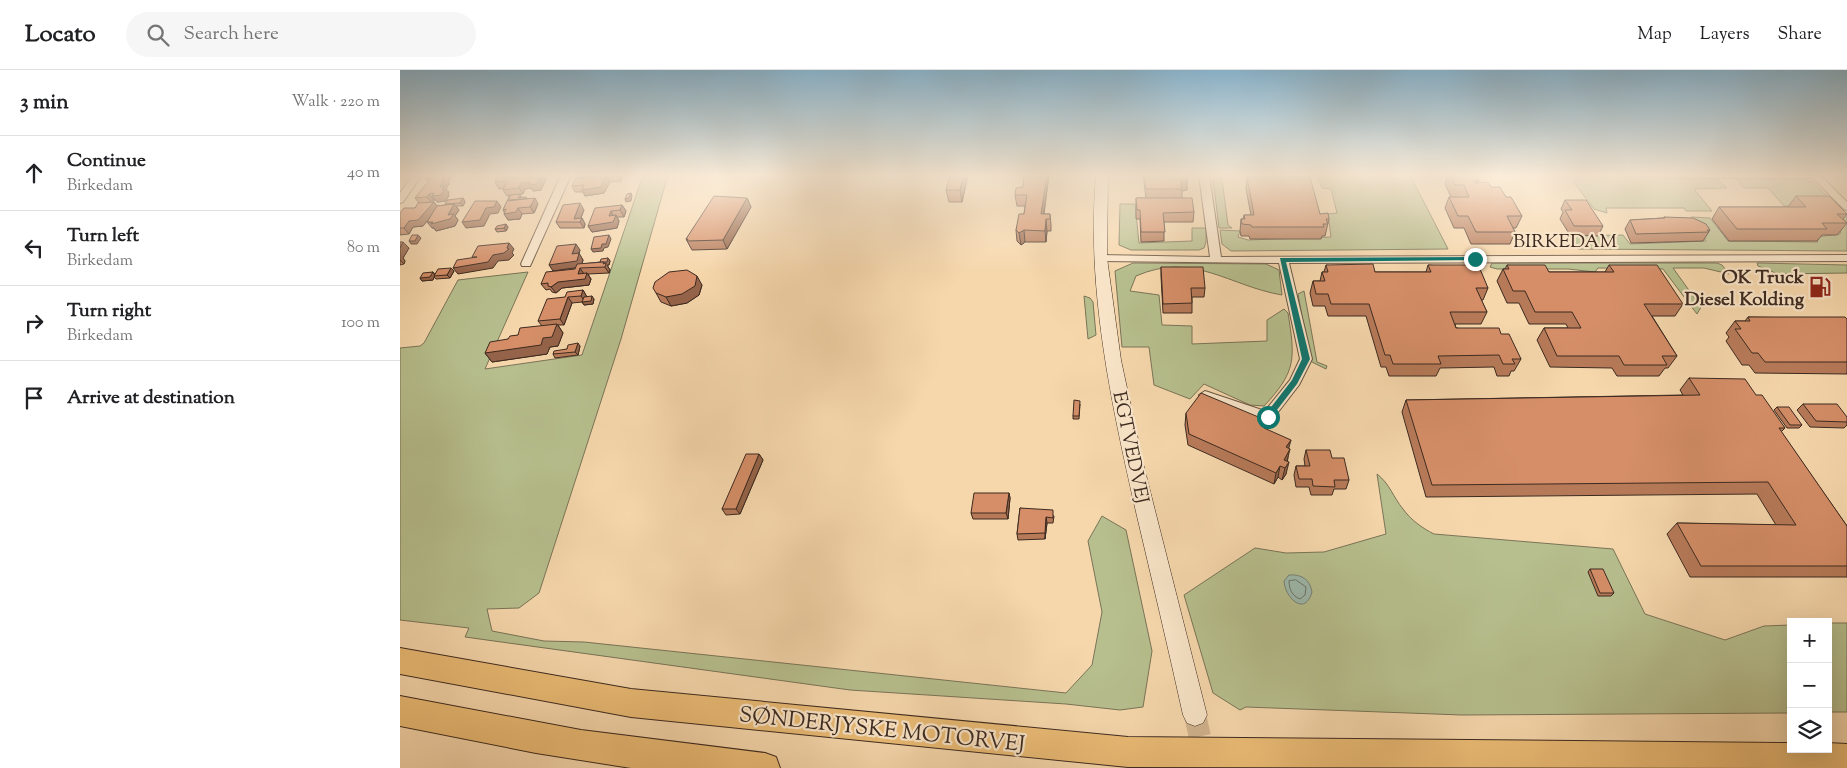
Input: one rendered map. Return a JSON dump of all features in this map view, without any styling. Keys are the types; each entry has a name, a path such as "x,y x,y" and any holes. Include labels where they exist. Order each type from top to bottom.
{"highway":[{"name":"SØNDERJYSKE MOTORVEJ","path":"400,660 631,703 1128,752 1847,759"},
{"path":"400,710 448,722 611,750 765,768"}],"street":[{"path":"526,264 551,208"},
{"name":"EGTVEDVEJ","path":"1101,208 1100,258 1115,370 1135,467 1195,716"},
{"path":"1209,208 1216,260"},
{"name":"BIRKEDAM","path":"1100,258 1216,260 1847,258"},
{"path":"1205,395 1268,417 1295,382 1306,359 1282,260"}],"green space":[{"path":"632,208 659,208 621,339 539,593 519,608 487,609 492,631 544,641 584,642 1066,693 1092,665 1102,612 1088,541 1102,516 1126,530 1152,651 1143,707 1120,710 1066,704 850,690 465,637 469,628 400,620 400,348 420,346 424,343 458,280 528,272 485,369 582,355"},
{"path":"1120,208 1135,208 1139,243 1192,241 1192,228 1206,228 1206,242 1204,248 1199,250 1131,250 1119,245"},
{"path":"1216,208 1226,208 1228,225 1232,228 1219,228"},
{"path":"1336,208 1427,208 1448,249 1231,251 1222,244 1220,230 1240,231 1238,237 1248,240 1331,237 1328,214 1337,213"},
{"path":"1593,208 1709,208 1712,211 1686,211 1684,208 1606,208 1607,213"},
{"path":"1822,208 1839,208 1847,216 1847,251 1578,249 1569,236 1623,235 1630,244 1706,241 1691,217 1710,218 1728,241 1818,242 1816,237 1840,234 1841,229"},
{"path":"1133,263 1266,264 1279,270 1282,295 1263,291 1210,273 1175,267 1156,269 1136,276 1130,291 1159,295 1162,325 1192,326 1192,344 1267,341 1267,320 1284,309 1288,313 1292,342 1291,363 1283,383 1264,406 1250,405 1204,384 1190,399 1154,385 1149,347 1122,347 1115,271"},
{"path":"1492,263 1717,263 1722,265 1729,274 1704,268 1673,268 1701,307 1697,314 1663,269 1598,268 1595,272 1568,269 1497,269 1490,267"},
{"path":"1757,263 1847,265 1847,273 1778,274 1758,266"},
{"path":"1304,291 1317,362 1327,366 1326,369 1310,361 1298,294"},
{"path":"1084,296 1090,298 1093,302 1096,335 1088,339"},
{"path":"1377,474 1410,517 1434,534 1613,549 1645,614 1725,640 1764,626 1787,625 1787,713 1462,715 1246,707 1240,710 1213,693 1184,595 1255,548 1286,553 1324,552 1386,534"},
{"path":"1832,623 1847,623 1847,712 1832,712"}],"water":[{"path":"1289,575 1297,575 1304,578 1311,587 1312,592 1305,603 1300,604 1291,599 1284,581"}],"building":[{"path":"404,208 429,208 418,220 409,221 404,228 400,228 400,213"},
{"path":"436,208 452,208 448,215 454,214 450,219 431,224 433,222 427,222"},
{"path":"471,208 489,208 486,208 480,220 462,222"},
{"path":"504,208 523,208 518,208 516,212 504,214 506,209 503,210"},
{"path":"562,208 578,208 574,219 582,218 580,222 556,222"},
{"path":"595,208 621,208 620,210 611,211 609,216 616,215 613,222 588,226"},
{"path":"706,208 742,208 723,240 687,241 688,239 686,239"},
{"path":"1025,208 1042,208 1041,214 1050,214 1050,219 1046,219 1045,231 1024,230 1019,233 1016,230 1019,214 1024,214"},
{"path":"1137,208 1193,208 1194,212 1163,213 1165,232 1141,232 1140,210 1137,210"},
{"path":"1253,208 1318,208 1320,214 1328,213 1329,219 1326,219 1328,224 1323,224 1324,227 1252,227 1251,225 1242,224 1241,219 1245,219 1244,215 1254,215"},
{"path":"1454,208 1517,208 1522,216 1507,216 1515,232 1476,232 1468,216 1458,216"},
{"path":"1570,208 1591,208 1603,226 1574,226 1565,210 1572,210"},
{"path":"1719,208 1841,208 1847,214 1837,214 1847,223 1822,223 1827,229 1737,229"},
{"path":"1664,217 1693,218 1706,224 1710,230 1707,230 1709,232 1636,234 1630,220"},
{"path":"506,224 504,228 495,229 497,226"},
{"path":"412,235 418,235 415,241 409,241"},
{"path":"609,235 606,244 602,244 601,248 591,249 594,237"},
{"path":"509,243 507,248 509,249 504,253 493,255 488,262 453,268 457,260 477,257 472,257 478,246"},
{"path":"576,244 572,254 579,253 577,261 549,265 557,246"},
{"path":"608,258 607,262 600,262 601,259"},
{"path":"604,262 603,264 606,263 605,267 580,268 578,274 587,273 585,279 558,282 551,287 548,286 548,283 541,284 546,272 575,269 577,264"},
{"path":"1373,264 1375,272 1431,272 1428,265 1471,265 1473,269 1480,269 1488,288 1476,288 1487,312 1450,312 1456,328 1499,328 1501,334 1509,334 1521,359 1512,359 1515,364 1503,364 1499,355 1438,356 1441,364 1393,364 1390,355 1385,355 1369,304 1331,304 1328,294 1316,294 1313,281 1325,281 1322,272 1328,272 1326,265"},
{"path":"1507,265 1545,265 1549,272 1614,272 1609,265 1657,265 1683,304 1644,304 1677,356 1662,356 1667,365 1624,365 1619,356 1557,356 1544,328 1581,328 1572,312 1535,312 1525,291 1513,291 1503,269 1509,269"},
{"path":"1161,267 1203,267 1205,288 1191,288 1192,303 1163,304"},
{"path":"451,268 447,275 434,276 438,269"},
{"path":"687,270 697,276 695,286 682,294 666,297 656,293 653,288 655,282 669,272"},
{"path":"433,272 430,277 420,278 423,273"},
{"path":"583,290 581,296 568,297 560,319 538,321 547,299 565,297 567,292"},
{"path":"592,296 591,301 582,302 584,297"},
{"path":"1748,317 1845,317 1847,319 1847,362 1765,362 1758,353 1752,353 1735,329 1741,329 1735,321 1750,321"},
{"path":"557,324 552,337 543,338 541,345 485,353 490,342 518,335 520,328"},
{"path":"578,343 575,352 553,354 554,351 567,349 568,345"},
{"path":"1689,378 1745,379 1756,395 1762,395 1785,428 1779,428 1847,526 1847,566 1701,566 1677,523 1796,525 1768,482 1432,485 1406,400 1700,395"},
{"path":"1201,393 1268,421 1264,428 1291,440 1286,447 1290,449 1284,460 1289,462 1285,468 1280,466 1276,473 1189,434 1186,413"},
{"path":"1074,400 1080,401 1079,416 1073,416"},
{"path":"1803,404 1837,404 1847,417 1847,422 1816,421"},
{"path":"1777,407 1789,407 1802,425 1790,425"},
{"path":"1306,450 1330,450 1332,458 1344,458 1349,480 1334,480 1335,487 1313,486 1312,479 1299,479 1296,466 1310,466"},
{"path":"746,454 759,454 736,509 722,509"},
{"path":"974,493 1009,493 1006,513 971,513"},
{"path":"1020,508 1053,510 1053,518 1046,517 1045,533 1017,534"},
{"path":"1590,569 1603,569 1614,593 1600,593"}],"tunnel":[{"path":"1195,715 1207,768"}],"place":[{"name":"OK Truck Diesel Kolding","path":"1820,287"}],"route":[{"path":"1268,417 1295,382 1306,359 1282,260 1475,259"}]}
